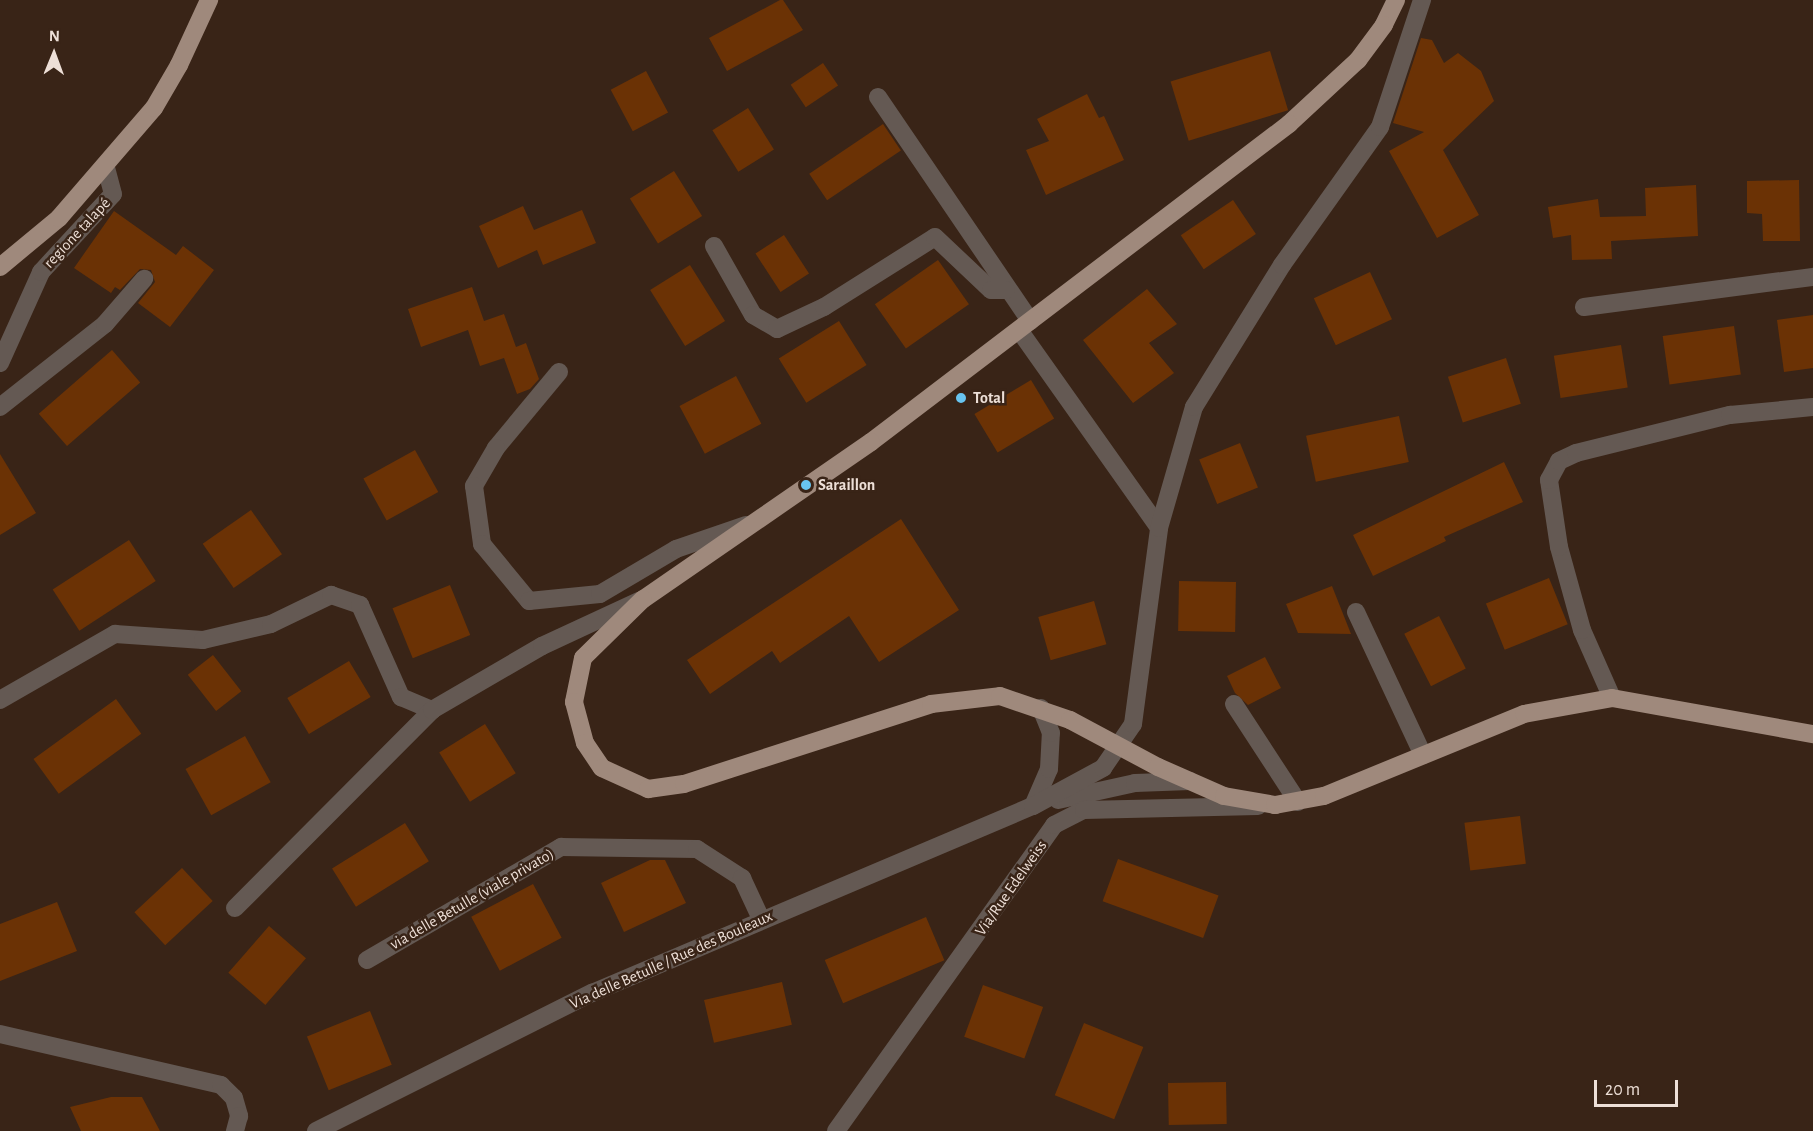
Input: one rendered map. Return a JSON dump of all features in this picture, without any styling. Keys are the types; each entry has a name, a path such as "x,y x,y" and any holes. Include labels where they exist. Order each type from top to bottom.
{"main road":[{"path":"0,267 59,218 106,167 154,108 179,65 208,0"},
{"path":"1396,0 1384,25 1358,60 1289,124 871,441 643,599 583,658 574,702 585,743 602,768 648,789 684,784 931,704 1000,696 1041,708 1224,796 1275,805 1324,796 1524,714 1612,698 1813,734"}],"street":[{"path":"1033,806 1103,768 1120,747 1133,724 1159,528 1194,407 1282,265 1380,127 1422,0"},
{"path":"878,97 1006,290 1024,325 1159,528"},
{"name":"regione talapé","path":"0,363 41,272 113,194 106,167"},
{"path":"714,246 753,315 777,329 824,307 935,237 992,290 1006,290"},
{"path":"1584,307 1813,277"},
{"path":"0,407 105,324 144,279"},
{"path":"559,372 496,448 474,486 482,544 529,602 600,594 675,549 750,524"},
{"path":"1612,698 1582,630 1559,547 1549,480 1560,461 1576,453 1730,415 1813,407"},
{"path":"0,700 115,634 203,640 271,624 331,595 360,605 401,697 432,710"},
{"path":"235,908 432,710 542,646 643,599"},
{"path":"1356,612 1423,755"},
{"path":"1234,704 1298,802"},
{"path":"1033,806 1049,769 1051,733 1041,708"},
{"path":"1033,806 1135,783 1190,781"},
{"name":"Via/Rue Edelweiss","path":"836,1131 960,961 1054,825 1084,810 1275,805"},
{"name":"Via delle Betulle / Rue des Bouleaux","path":"316,1131 592,993 761,919 1033,806"},
{"name":"via delle Betulle (viale privato)","path":"367,960 561,847 697,849 742,878 761,919"},
{"path":"0,1034 221,1084 234,1098 239,1116 236,1131"}],"building":[{"path":"783,0 803,30 727,71 709,38"},
{"path":"1421,38 1432,40 1444,63 1458,53 1481,71 1494,101 1443,150 1479,215 1437,238 1389,151 1424,132 1393,123"},
{"path":"1270,51 1288,110 1189,141 1171,81"},
{"path":"823,63 838,85 806,107 791,85"},
{"path":"646,71 668,112 633,131 611,90"},
{"path":"1087,94 1099,118 1104,116 1124,160 1046,195 1026,150 1049,141 1037,119"},
{"path":"748,108 774,150 738,172 712,130"},
{"path":"883,124 901,151 827,200 809,174"},
{"path":"674,171 702,216 658,244 630,199"},
{"path":"1799,180 1800,241 1763,241 1762,214 1747,213 1747,181"},
{"path":"1696,185 1698,236 1611,241 1612,259 1572,260 1571,235 1553,238 1548,207 1598,199 1600,217 1646,216 1645,188"},
{"path":"1233,200 1256,234 1204,269 1181,235"},
{"path":"523,206 534,230 582,210 596,243 543,265 537,250 498,268 479,226"},
{"path":"114,211 176,255 183,246 214,270 170,327 138,303 155,282 151,270 140,269 120,290 115,287 111,293 74,268"},
{"path":"784,235 809,274 781,292 755,254"},
{"path":"938,260 969,304 906,348 875,304"},
{"path":"690,265 725,321 685,346 650,290"},
{"path":"1370,272 1392,319 1336,345 1314,298"},
{"path":"472,287 484,321 504,314 516,347 526,343 539,379 530,389 517,394 504,358 480,366 468,330 421,347 408,309"},
{"path":"1147,289 1177,324 1149,343 1174,373 1133,403 1083,340"},
{"path":"1813,315 1813,368 1784,372 1777,320"},
{"path":"839,321 867,365 806,403 779,359"},
{"path":"1734,326 1741,375 1670,385 1663,336"},
{"path":"1621,345 1628,387 1561,398 1554,356"},
{"path":"112,350 140,382 67,446 39,414"},
{"path":"1506,358 1521,404 1463,423 1448,377"},
{"path":"736,376 761,424 705,454 679,406"},
{"path":"1031,380 1054,419 998,453 974,414"},
{"path":"1399,416 1409,462 1316,482 1306,436"},
{"path":"1240,443 1258,488 1217,504 1199,459"},
{"path":"415,450 438,492 387,521 363,479"},
{"path":"0,454 36,513 0,535"},
{"path":"1504,462 1523,502 1444,537 1446,541 1373,576 1353,535"},
{"path":"251,510 282,554 234,588 203,544"},
{"path":"901,519 959,610 879,662 849,616 780,663 772,651 710,694 687,660"},
{"path":"129,540 156,581 79,631 53,590"},
{"path":"1549,578 1568,624 1505,650 1486,603"},
{"path":"1179,581 1236,582 1235,632 1178,631"},
{"path":"450,585 470,635 413,658 393,608"},
{"path":"1332,586 1351,634 1298,633 1286,604"},
{"path":"1094,601 1106,644 1051,660 1038,617"},
{"path":"1439,616 1466,669 1431,686 1404,634"},
{"path":"213,655 241,691 216,711 188,675"},
{"path":"1265,657 1281,688 1248,705 1235,693 1227,676"},
{"path":"349,661 371,697 309,734 287,698"},
{"path":"116,699 141,734 59,794 33,759"},
{"path":"485,724 516,773 470,802 439,753"},
{"path":"245,736 271,782 211,815 186,769"},
{"path":"1520,816 1526,864 1470,870 1464,823"},
{"path":"405,823 429,861 356,907 332,869"},
{"path":"1118,859 1219,896 1203,938 1103,901"},
{"path":"650,860 665,860 686,903 624,932 601,883"},
{"path":"182,868 213,901 165,945 134,912"},
{"path":"533,884 562,938 500,971 471,917"},
{"path":"57,902 77,951 0,981 0,924"},
{"path":"926,917 944,960 843,1003 825,960"},
{"path":"269,926 306,958 265,1005 228,973"},
{"path":"782,982 792,1025 714,1043 704,1000"},
{"path":"983,985 1043,1007 1024,1059 964,1037"},
{"path":"370,1011 392,1065 329,1090 307,1036"},
{"path":"1084,1023 1143,1047 1114,1119 1055,1095"},
{"path":"1226,1082 1227,1124 1169,1125 1168,1083"},
{"path":"111,1097 142,1097 160,1131 81,1131 70,1107"}],"place":[{"name":"Total","path":"961,398"},
{"name":"Saraillon","path":"806,485"}]}
